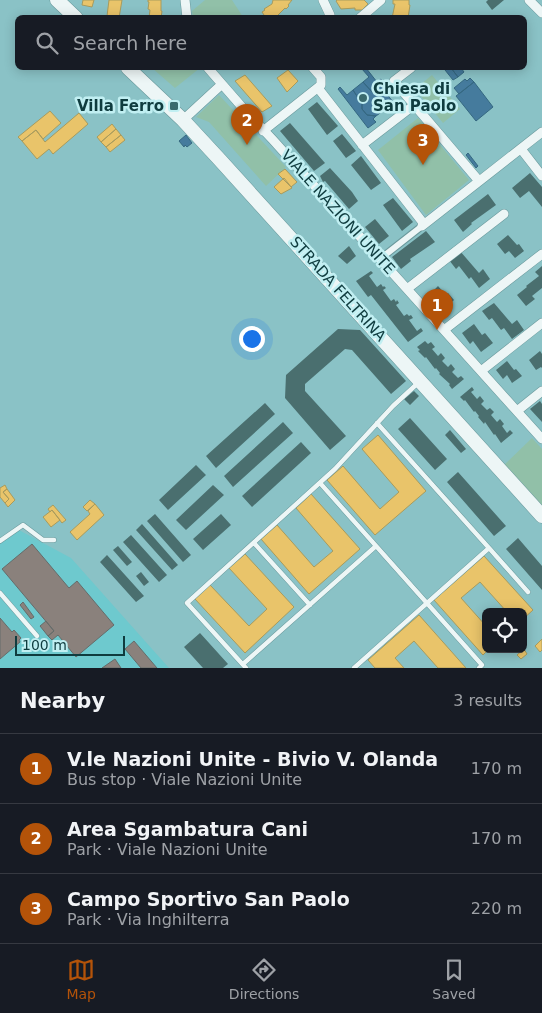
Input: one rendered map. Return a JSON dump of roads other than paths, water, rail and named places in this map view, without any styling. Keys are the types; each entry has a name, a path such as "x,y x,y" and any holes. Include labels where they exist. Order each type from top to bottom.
{"main road":[{"path":"57,0 73,15"},
{"name":"STRADA FELTRINA","path":"130,70 183,120 421,380 542,516"}],"street":[{"path":"185,0 188,15"},
{"path":"323,0 329,15"},
{"path":"364,15 381,0"},
{"path":"534,1 542,13"},
{"name":"VIALE NAZIONI UNITE","path":"210,70 221,85 273,140 542,439"},
{"path":"263,131 318,88 322,82 315,70"},
{"path":"408,70 394,81 479,181"},
{"path":"183,120 221,85"},
{"path":"318,88 423,225"},
{"path":"362,145 414,105"},
{"path":"380,259 542,132"},
{"path":"521,148 542,176"},
{"path":"408,289 504,214"},
{"path":"444,330 542,254"},
{"path":"482,372 542,323"},
{"path":"517,411 542,391"}],"lane":[{"path":"376,546 244,666 187,603 336,469 392,406 421,380"},
{"path":"377,424 528,592"},
{"path":"320,483 482,665 479,668"},
{"path":"0,541 23,525 43,540 54,540"},
{"path":"254,543 310,605"},
{"path":"354,668 488,548"},
{"path":"0,593 37,636"},
{"path":"360,662 365,668"}],"place":[{"name":"Chiesa di San Paolo","path":"363,98"},
{"name":"Villa Ferro","path":"174,106"},
{"name":"Area Sgambatura Cani","path":"247,145"},
{"name":"Campo Sportivo San Paolo","path":"423,165"},
{"name":"V.le Nazioni Unite - Bivio V. Olanda","path":"437,330"}]}
